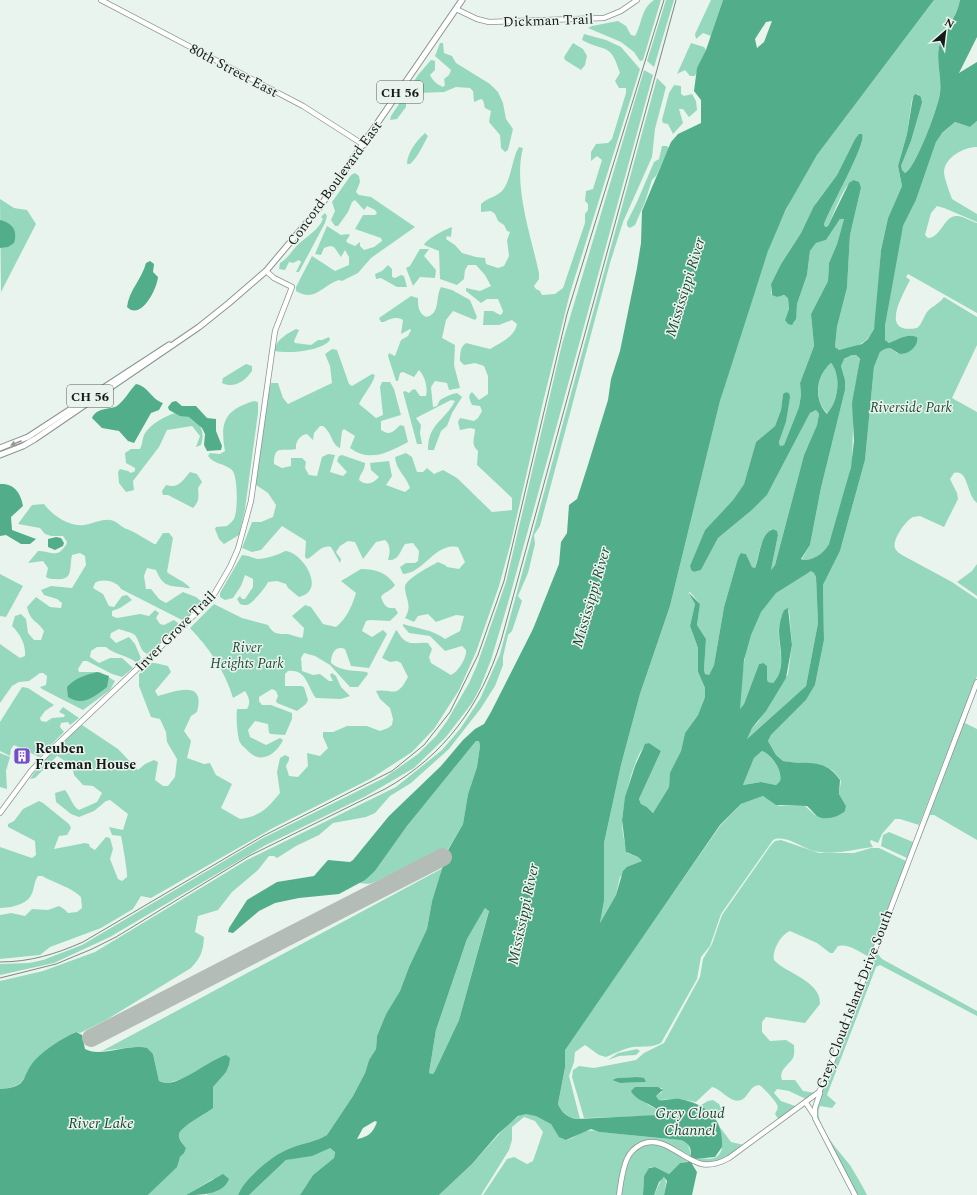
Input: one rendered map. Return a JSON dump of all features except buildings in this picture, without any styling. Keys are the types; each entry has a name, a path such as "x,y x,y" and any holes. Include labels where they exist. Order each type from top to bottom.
{"main road":[{"name":"Concord Boulevard East","path":"179,340 229,303 266,270 309,220 364,145 462,0"},
{"name":"CH 56","path":"0,448 28,437 153,355 179,340"},
{"name":"CH 56","path":"0,455 23,446 35,439 179,340"}],"street":[{"name":"80th Street East","path":"101,0 302,106 364,145"},
{"name":"Dickman Trail","path":"456,9 477,19 489,22 590,19 612,15 626,9 637,0"},
{"name":"Inver Grove Trail","path":"0,813 31,771 48,753 212,598 230,567 238,549 250,501 275,332 292,287 274,278 266,270"},
{"name":"Grey Cloud Island Drive South","path":"619,1195 627,1160 632,1151 640,1145 650,1142 662,1144 692,1160 709,1165 722,1162 818,1094 826,1078 977,682"},
{"path":"815,1118 815,1106 826,1078"},
{"path":"806,1103 855,1195"}],"green space":[{"path":"654,0 661,0 643,60 640,61 634,52 621,42 588,28 618,21 626,26 631,35 635,36 646,8"},
{"path":"666,0 674,0 654,67 647,61"},
{"path":"711,0 723,0 711,36 703,33 696,39 695,34"},
{"path":"934,0 960,0 956,12 939,47 938,58 940,93 936,110 915,161 905,173 901,170 901,166 911,141 922,103 922,99 918,94 914,95 912,99 907,134 898,166 902,186 888,218 881,250 875,325 873,331 862,344 839,350 835,347 837,327 847,288 850,235 861,188 853,180 849,183 842,194 828,226 827,227 824,225 854,163 862,140 862,134 855,139 837,175 816,203 801,233 781,264 771,284 771,294 777,297 782,295 788,297 789,309 785,320 794,323 797,304 807,275 810,251 816,243 826,240 840,219 844,219 837,244 829,263 828,281 811,314 814,346 800,383 801,395 799,407 784,445 780,446 779,442 786,422 789,393 786,392 783,394 781,410 775,426 756,442 744,484 733,500 705,530 690,567 694,572 701,570 718,538 752,510 767,495 810,413 816,410 819,414 817,425 804,455 775,565 771,570 778,535 777,531 771,529 761,545 755,568 752,567 746,554 743,553 738,558 724,607 714,665 709,675 705,674 704,670 706,639 697,625 700,604 690,592 688,593 695,604 690,626 698,648 698,672 705,688 705,697 698,715 685,733 681,751 670,775 669,787 653,813 641,804 639,799 661,751 649,743 644,747 639,755 630,779 624,805 622,823 627,853 638,857 642,861 634,865 620,877 616,895 600,923 604,901 604,843 621,765 640,694 670,606 720,401 737,343 771,242 790,201 817,155"},
{"path":"584,34 606,40 621,47 640,69 570,293 511,542 499,586 476,652 459,690 434,729 412,752 372,778 273,828 151,898 141,896 133,909 101,928 50,947 40,955 0,959 0,915 11,913 25,916 32,909 48,910 59,906 68,913 77,912 82,908 81,897 77,894 42,876 38,876 35,881 33,892 28,900 16,906 0,908 0,847 32,858 36,855 35,841 8,827 8,824 14,821 23,809 39,801 69,824 71,828 67,835 59,836 54,849 85,843 89,844 90,847 95,850 106,837 110,838 113,849 110,859 118,879 122,881 127,877 121,836 112,835 109,827 123,830 128,814 110,800 106,801 94,811 79,817 71,814 56,802 55,793 65,790 79,810 97,802 102,793 93,786 83,785 74,775 72,765 57,756 35,778 30,779 45,757 82,725 118,749 138,770 145,764 154,760 158,762 155,780 163,786 168,786 175,777 177,759 167,742 166,732 160,719 151,717 139,686 139,674 150,663 168,666 171,672 155,691 158,696 181,690 193,691 197,695 199,702 197,712 191,716 184,731 191,741 187,758 204,764 210,763 216,775 232,784 221,808 240,819 253,816 263,811 280,793 277,772 280,758 285,755 289,757 286,766 289,776 298,777 308,766 307,753 320,756 328,748 323,737 323,732 333,732 347,726 367,726 380,731 392,725 393,719 390,708 380,699 376,691 397,691 408,677 401,663 397,661 390,662 382,658 396,630 402,638 408,642 428,643 432,649 429,657 431,663 451,675 462,664 466,650 462,646 445,651 430,636 409,633 403,626 403,624 436,633 445,639 460,631 464,616 456,615 436,622 428,614 418,616 414,622 405,618 409,605 405,591 406,584 419,573 438,562 447,567 459,569 465,562 458,547 443,549 417,569 403,574 400,567 406,563 415,563 418,561 419,551 413,543 405,544 399,555 392,560 388,560 390,549 385,540 376,542 363,559 355,542 348,541 340,546 336,552 341,559 340,563 331,547 327,546 321,548 307,559 305,557 306,541 282,526 261,550 252,552 242,548 252,522 261,522 273,517 276,505 268,493 256,485 259,453 269,391 271,383 278,383 283,398 288,404 332,383 330,366 325,354 332,349 337,350 349,384 352,386 372,374 375,375 372,383 359,404 376,418 383,415 380,387 382,382 390,382 394,389 401,415 381,421 381,430 389,433 400,425 404,426 408,442 387,452 365,455 350,448 355,436 344,429 342,431 340,448 335,444 329,432 323,426 320,426 314,433 313,440 307,434 300,437 297,441 296,449 277,451 274,458 274,464 282,468 291,466 291,458 302,458 306,462 305,468 309,475 317,476 322,457 328,454 335,455 330,472 343,476 347,472 337,461 339,456 342,455 365,463 359,480 367,484 372,483 379,477 371,470 370,463 389,461 392,476 386,485 405,492 410,488 397,466 395,457 406,453 412,457 417,472 423,472 427,468 434,474 443,470 457,478 492,512 512,510 512,498 477,465 478,451 474,446 475,429 470,428 460,430 458,422 460,418 474,421 478,418 482,411 480,406 472,405 469,397 472,392 479,400 488,394 488,376 484,366 475,363 464,365 460,361 461,349 466,343 490,349 503,342 510,336 517,324 512,320 499,325 483,325 484,311 493,311 500,315 503,311 498,299 487,299 481,303 466,291 466,288 480,291 491,286 485,275 476,265 468,265 465,270 464,279 457,285 440,279 439,251 424,245 432,237 452,227 451,237 447,236 446,239 455,245 462,253 485,258 486,264 498,268 504,266 509,256 507,240 510,232 507,231 504,225 498,221 495,214 491,211 481,212 481,204 502,191 508,180 517,151 519,147 523,148 520,162 520,178 524,210 539,273 539,279 534,286 542,295 555,294 563,288 585,223 585,214 588,210 588,204 585,201 586,191 593,189 602,160 597,156 591,161 591,152 596,144 608,143 612,139 626,93 626,88 619,88 615,81 620,73 617,63 610,52 582,40"},
{"path":"440,43 443,43 444,53 452,56 456,63 490,84 498,92 503,103 506,119 513,129 508,150 505,152 501,148 500,135 489,122 491,111 485,108 483,100 481,99 474,102 473,91 470,88 456,87 444,92 418,93 406,102 406,107 397,119 390,120 391,116 418,75 431,60 435,61 435,70 430,75 431,77 441,86 443,87 445,85 444,79 449,75 451,70 435,56"},
{"path":"573,43 583,49 587,56 585,65 581,70 565,60 564,57"},
{"path":"691,43 704,47 706,50 695,76 690,76 685,70 677,74"},
{"path":"644,70 653,75 508,603 491,660 480,688 472,703 446,737 414,768 366,796 264,846 110,937 54,963 0,975 0,964 29,963 43,960 82,945 261,839 384,778 418,754 436,736 447,721 469,683 477,665 506,582 562,344"},
{"path":"657,78 666,87 655,129 652,157 623,222 610,263 540,526 534,535 535,544 528,573 518,596 522,601 512,631 508,635 503,657 503,665 495,686 481,708 449,749 411,783 390,796 375,813 366,817 333,823 319,835 296,846 277,858 274,856 269,856 258,870 232,892 218,910 198,916 195,932 204,937 204,942 201,954 191,968 106,1020 80,1033 75,1032 40,1056 34,1062 21,1082 10,1088 0,1089 0,981 43,971 95,952 247,860 396,787 442,750 460,729 480,699 500,654"},
{"path":"674,85 681,86 681,94 684,96 692,94 696,101 697,110 689,117 683,109 679,109 683,123 673,134 668,124 663,123 662,120 669,93"},
{"name":"Riverside Park","path":"977,121 977,147 966,149 951,157 945,167 944,172 952,199 977,214 977,222 937,206 931,213 925,235 928,238 933,237 949,218 953,216 966,218 977,223 977,313 908,274 906,277 910,280 902,295 896,313 896,320 899,326 905,329 917,328 927,312 944,297 977,317 977,345 952,398 977,412 977,503 973,499 962,475 959,473 954,473 950,479 957,493 958,499 944,527 920,516 913,517 900,531 895,544 895,548 899,553 952,582 977,599 977,676 919,825 900,819 895,819 882,834 878,843 871,840 870,842 873,847 829,853 814,851 788,840 773,840 721,914 710,946 701,957 697,979 661,1043 651,1046 629,1048 606,1057 599,1055 585,1045 575,1052 574,1062 569,1076 580,1119 570,1117 562,1111 558,1104 565,1069 564,1054 566,1047 720,826 741,804 763,796 779,806 805,806 815,815 828,818 845,811 846,806 839,794 841,781 836,773 823,765 783,761 776,755 768,741 771,735 806,700 815,685 824,640 823,585 840,551 865,460 874,367 880,352 890,348 897,353 911,350 917,341 917,337 913,336 903,337 889,343 885,340 885,326 901,230 916,200 939,136 955,122 970,127"},
{"path":"425,133 428,136 420,151 410,164 407,164 407,160 413,147"},
{"path":"662,146 667,146 669,148 656,176 652,180 645,202 635,225 630,228 627,226 627,222 654,162 659,159"},
{"path":"355,173 359,176 360,182 356,192 359,195 371,197 415,227 371,258 358,273 342,281 339,280 333,282 313,294 308,295 296,291 296,287 312,256 335,271 349,265 349,257 345,250 341,257 334,247 330,246 324,248 321,255 315,254 327,226 341,235 350,235 346,241 355,246 360,242 360,246 364,250 374,247 382,241 381,238 355,229 363,215 375,215 377,213 375,210 367,206 364,210 355,200 352,202 348,212 338,226 335,226 331,220 335,211 332,202 351,175"},
{"path":"0,199 14,208 27,210 36,224 1,292"},
{"path":"325,213 327,216 325,223 299,272 296,272 301,262 299,260 293,263 289,262 285,270 279,269 280,263 319,226 323,219 321,217"},
{"path":"420,249 429,249 424,256 436,270 435,278 420,277 413,286 406,268 410,266"},
{"path":"388,265 392,269 392,277 395,278 401,275 404,276 407,287 397,287 381,278 376,279 375,274 382,271"},
{"path":"441,287 452,290 470,300 477,317 475,320 453,311 446,320 442,338 455,345 454,365 460,388 449,390 447,383 435,381 431,387 433,407 437,406 440,400 453,394 457,393 462,397 452,413 447,426 441,431 434,450 428,450 429,441 434,428 455,401 451,400 416,418 421,425 420,433 422,444 417,444 403,392 405,391 409,393 415,389 420,396 426,396 426,382 419,370 414,377 403,372 400,373 398,381 396,381 388,356 389,353 395,356 401,340 408,336 411,330 410,329 401,334 403,320 395,318 381,322 379,318 411,296 418,298 418,306 423,315 426,317 431,315 436,309"},
{"path":"296,329 299,330 294,341 295,343 311,345 318,340 329,337 330,340 320,347 304,351 275,351 275,347 279,341"},
{"path":"852,355 856,355 860,360 854,395 852,463 836,525 829,544 818,556 803,560 802,559 810,545 821,488 845,390 845,380 841,366 843,360"},
{"path":"831,363 835,369 838,382 834,403 828,414 820,402 818,388 822,374"},
{"path":"246,364 252,366 252,371 243,381 231,385 222,383 223,378"},
{"path":"254,401 258,402 258,413 245,509 239,535 224,544 219,539 215,529 216,527 227,526 234,519 237,502 235,479 232,470 214,461 208,456 210,453 220,454 225,451 223,433 224,425 230,413"},
{"path":"175,413 189,417 198,423 202,430 203,437 201,445 196,447 200,436 192,426 167,430 159,447 133,481 134,490 126,492 119,483 118,472 120,469 131,473 135,471 135,468 126,463 125,453 131,449 140,449 144,435 151,426"},
{"path":"190,472 197,474 202,482 198,488 197,501 193,508 168,495 163,495 162,491 166,485 174,486 183,481"},
{"path":"44,504 56,516 67,522 84,525 102,520 110,520 154,544 156,544 163,533 169,533 173,538 167,572 190,588 168,585 160,578 156,570 147,568 144,576 146,589 151,589 159,599 166,603 183,592 196,597 202,602 200,607 184,621 121,589 113,582 98,581 95,583 93,588 103,594 109,606 114,607 122,596 127,595 132,600 120,608 112,611 112,616 117,618 140,614 149,616 155,610 159,613 156,618 160,624 164,625 174,620 178,623 178,626 147,654 142,650 135,635 119,629 111,633 110,637 116,643 129,637 135,644 141,658 137,663 129,658 113,652 106,647 97,647 91,651 90,657 99,663 110,658 122,658 133,668 122,677 112,674 87,661 83,661 78,669 79,672 100,672 115,681 110,690 83,710 42,689 40,687 46,685 47,676 43,673 40,673 29,681 19,682 12,686 0,703 0,644 20,658 25,656 25,647 22,640 18,632 12,626 15,616 21,614 26,619 28,633 34,640 41,640 44,631 32,619 27,607 36,597 50,607 61,608 62,603 57,599 44,595 41,590 51,586 72,588 86,565 85,556 80,553 72,555 70,573 68,576 61,579 50,579 46,577 48,568 43,561 28,563 38,551 56,553 62,550 67,542 63,536 51,536 45,534 40,528 18,524 32,505"},
{"path":"285,551 292,553 305,564 312,580 311,587 307,593 299,597 288,588 286,584 277,581 268,582 252,602 247,605 240,604 237,599 240,596 242,599 245,599 253,587 253,579 245,575 241,586 233,598 225,600 220,597 220,593 242,555 261,559"},
{"path":"977,564 977,596 957,582 972,571"},
{"name":"River Heights Park","path":"361,569 380,572 392,581 395,585 381,597 386,606 389,608 395,608 398,613 390,621 366,621 362,631 372,637 383,630 387,634 369,668 351,666 345,649 342,648 334,651 331,663 340,668 367,672 368,674 358,687 350,687 330,665 315,656 304,653 301,658 302,671 313,675 320,674 329,681 333,681 330,675 332,673 336,676 341,687 350,696 341,699 316,698 303,676 294,671 288,671 285,674 285,686 304,687 308,700 306,704 297,711 277,703 276,701 278,696 276,691 272,689 259,697 259,701 262,705 271,705 292,713 292,719 285,735 271,734 269,733 268,724 255,721 248,730 250,737 266,745 280,738 283,740 272,754 257,757 242,745 238,733 237,709 247,709 249,702 248,696 245,691 233,698 226,678 216,660 190,628 214,604 242,618 268,625 272,631 279,634 288,634 302,638 304,628 292,616 305,605 311,607 323,624 336,627 349,612 356,593 341,581"},
{"path":"811,571 814,572 816,577 818,623 806,686 746,740 752,728 758,722 788,674 792,645 789,610 785,609 779,627 781,663 777,677 773,683 768,682 762,663 759,664 744,704 740,709 739,706 744,662 751,633 756,620 763,607 776,592"},
{"path":"0,574 23,586 6,617 0,616"},
{"path":"977,686 965,723 977,729 977,840 934,815 930,815 902,884 877,953 882,959 977,1011 977,1016 880,965 876,967 827,1095 836,1103 832,1108 820,1106 819,1113 823,1129 850,1165 867,1195 856,1195 819,1124 816,1115 816,1108"},
{"path":"22,687 28,688 54,705 45,711 40,718 41,721 46,722 52,718 64,717 65,715 59,712 63,707 79,718 70,725 68,722 61,723 60,727 64,732 39,757 14,745 11,749 10,756 0,751 0,722"},
{"path":"476,741 479,741 480,746 477,767 468,794 463,824 448,849 413,863 377,881 369,884 359,883 375,871 407,826"},
{"path":"762,751 776,764 780,773 780,781 776,785 761,782 743,785 754,758"},
{"path":"0,753 10,757 6,771 7,789 0,787"},
{"path":"889,832 913,842 907,858 881,846 883,835"},
{"path":"781,840 819,853 854,853 871,848 879,848 906,861 869,957 854,948 842,945 838,946 833,953 830,953 817,943 790,931 780,939 774,952 774,960 815,989 819,996 820,1004 805,1023 766,1017 762,1022 762,1032 770,1041 786,1040 794,1045 794,1056 781,1073 782,1080 795,1080 803,1091 816,1093 808,1100 789,1091 777,1089 774,1093 781,1101 798,1107 779,1120 775,1114 778,1107 776,1103 759,1085 754,1087 743,1099 739,1101 731,1099 716,1088 712,1087 696,1102 680,1099 659,1100 656,1096 662,1092 662,1088 635,1087 633,1094 658,1110 659,1114 652,1116 584,1118 572,1077 573,1070 579,1066 594,1068 636,1060 644,1053 664,1043 700,977 703,959 712,944 722,915 775,841","holes":["637,1077 645,1082 620,1083 612,1080 617,1078"]},
{"path":"443,868 432,901 427,929 409,967 400,991 386,1014 377,1036 376,1049 369,1060 365,1073 353,1096 327,1135 291,1148 269,1161 246,1182 238,1195 206,1195 224,1186 213,1179 186,1195 148,1195 170,1173 186,1148 179,1137 181,1130 213,1108 213,1087 229,1065 168,1083 159,1081 153,1054 133,1047 102,1051"},
{"path":"485,908 489,910 459,1020 435,1071 433,1074 429,1073 436,1030 467,939"},
{"path":"637,1049 640,1051 636,1055 619,1056 608,1060 618,1053"},
{"path":"713,1100 719,1104 723,1111 722,1114 716,1118 701,1105"},
{"path":"522,1114 534,1115 543,1118 552,1125 559,1136 567,1140 589,1130 680,1140 688,1143 691,1156 659,1141 646,1141 640,1143 632,1148 617,1195 483,1195 507,1159 514,1157 527,1164 533,1161 543,1132 535,1121 524,1117 512,1127 512,1140 509,1150 481,1195 439,1195 472,1164 509,1123"},
{"path":"719,1126 731,1142 744,1145 727,1157 715,1162 702,1162 696,1159 714,1158 721,1152 722,1139"},
{"path":"656,1144 666,1147 688,1162 680,1163 669,1174 655,1167 650,1167 644,1176 643,1195 621,1195 626,1169 633,1154 646,1145"},
{"path":"330,1148 335,1151 334,1158 313,1175 300,1195 249,1195 286,1160"},
{"path":"662,1178 665,1178 666,1183 664,1195 654,1195"}],"water":[{"path":"723,0 934,0 817,155 786,209 768,251 720,401 670,606 640,694 621,765 604,843 604,901 600,923 616,895 623,871 627,867 642,861 638,857 626,852 622,820 625,797 635,766 645,744 649,743 661,751 639,799 641,804 653,813 669,787 670,773 681,751 685,733 698,715 705,697 705,688 698,672 698,648 690,626 695,604 688,592 700,604 697,625 706,639 704,670 705,674 709,675 714,665 724,607 738,558 741,553 746,554 752,567 755,568 763,540 765,536 773,529 777,531 778,535 771,570 775,565 804,455 817,425 819,414 816,410 810,413 767,495 752,510 718,538 701,570 694,572 691,570 690,566 705,530 733,500 744,484 756,442 775,426 781,410 783,394 786,392 789,393 790,397 786,422 779,442 780,446 784,445 799,407 801,395 800,383 814,346 811,314 828,281 829,263 837,244 844,219 840,219 826,240 816,243 810,251 807,275 797,304 796,319 792,325 788,324 785,320 789,309 788,298 784,295 777,297 772,295 771,284 781,264 801,233 814,206 837,175 855,139 859,134 862,134 862,140 854,163 824,225 826,227 828,226 849,183 853,180 859,182 861,188 850,235 847,288 837,327 835,347 839,350 862,344 868,339 874,329 881,250 888,218 902,186 898,166 907,134 913,97 915,94 919,95 922,103 911,141 901,166 905,173 915,161 939,100 940,82 938,53 941,41 956,13 960,0 977,0 977,37 959,73 977,62 977,121 970,127 955,122 942,133 936,142 916,200 903,226 885,326 885,340 889,343 903,337 913,336 917,337 917,343 911,351 904,354 900,354 890,348 885,349 880,352 874,367 865,460 840,551 823,585 824,640 815,685 806,700 771,735 768,741 776,755 783,761 814,763 834,772 840,780 839,794 846,806 845,811 836,817 824,818 817,816 807,806 776,805 763,796 741,804 720,825 565,1050 565,1068 558,1104 561,1110 568,1116 577,1119 658,1115 660,1113 658,1110 637,1098 631,1091 635,1087 658,1087 663,1090 656,1096 659,1100 680,1099 689,1101 712,1114 720,1128 722,1147 715,1157 695,1159 692,1164 697,1172 692,1195 664,1195 667,1181 664,1177 659,1182 654,1195 643,1195 644,1176 649,1168 655,1167 669,1174 680,1163 688,1162 691,1152 687,1143 680,1140 599,1132 591,1129 566,1140 559,1137 551,1124 536,1116 526,1114 518,1116 498,1134 472,1164 439,1195 300,1195 313,1175 334,1158 335,1152 330,1148 312,1156 286,1160 249,1195 238,1195 253,1174 277,1155 291,1148 327,1135 353,1096 365,1073 369,1060 376,1049 377,1036 386,1014 400,991 409,967 427,929 432,901 448,850 463,824 468,794 477,767 480,746 479,741 476,741 407,826 375,871 365,880 339,894 299,898 275,903 259,911 233,933 228,932 229,928 247,900 277,882 314,876 328,860 350,862 353,860 389,816 441,766 463,740 475,729 484,724 491,712 533,629 559,564 561,542 567,533 569,505 577,499 608,400 611,379 620,351 641,243 642,211 671,142 678,134 701,123 701,100 694,91 697,68 706,50","holes":["772,21 764,42 757,48 755,39 766,22","852,355 856,355 860,359 852,403 854,441 851,467 829,544 818,556 803,560 801,559 810,545 821,488 845,390 845,380 841,366 844,359","831,363 837,375 836,396 834,403 827,414 818,395 819,381 822,374","811,571 814,573 816,577 818,623 806,686 747,739 752,728 766,711 786,678 792,645 788,608 784,610 779,626 781,658 780,671 773,683 768,682 767,666 763,663 759,664 744,704 740,709 744,660 751,635 761,612 776,593","762,751 776,763 780,773 780,781 776,785 761,782 743,785 754,758","485,908 489,911 459,1020 433,1074 429,1073 436,1030 467,939","375,1121 377,1122 370,1134 357,1139 363,1128"]},
{"path":"0,220 11,225 15,234 14,243 8,247 0,248"},
{"path":"150,261 154,264 153,272 158,277 155,289 143,307 138,310 132,310 127,307 130,295 142,274 146,263"},
{"path":"136,384 144,387 155,399 163,403 159,410 151,413 134,443 128,441 119,431 102,428 92,418 94,414 100,410 117,406"},
{"path":"176,401 182,406 196,406 207,418 216,419 216,431 222,446 221,450 207,451 204,445 205,434 202,428 189,417 180,416 169,410 168,407 172,402"},
{"path":"0,484 13,487 21,497 23,506 11,517 12,530 36,539 30,544 21,544 6,535 0,536"},
{"path":"56,537 61,538 64,543 63,546 55,550 48,547 48,539"},
{"path":"97,672 109,676 107,687 93,697 84,701 73,700 68,697 67,687 70,684 81,677"},
{"name":"River Lake","path":"76,1032 82,1035 85,1049 91,1051 98,1052 132,1047 147,1048 153,1054 159,1081 168,1083 181,1079 226,1055 230,1058 229,1065 226,1072 213,1087 213,1108 184,1127 179,1134 180,1140 186,1148 180,1157 177,1167 148,1195 0,1195 0,1089 10,1088 20,1083 30,1066 43,1052"},
{"path":"617,1078 644,1078 646,1082 620,1083 612,1080"},
{"path":"223,1174 229,1179 222,1188 210,1193 186,1195"}],"runway":[{"path":"91,1038 443,857"}],"railway":[{"path":"0,962 32,959 63,950 83,942 263,836 392,771 424,745 450,712 478,655 504,581 567,314 664,0"},
{"path":"0,978 56,964 116,937 249,856 385,789 406,776 425,761 458,727 483,686 501,641 676,0"}],"place":[{"name":"Reuben Freeman House","path":"22,756"}],"water label":[{"name":"Mississippi River","path":"685,287"},
{"name":"Mississippi River","path":"591,597"},
{"name":"Mississippi River","path":"523,914"},
{"name":"Grey Cloud Channel","path":"690,1122"}]}
